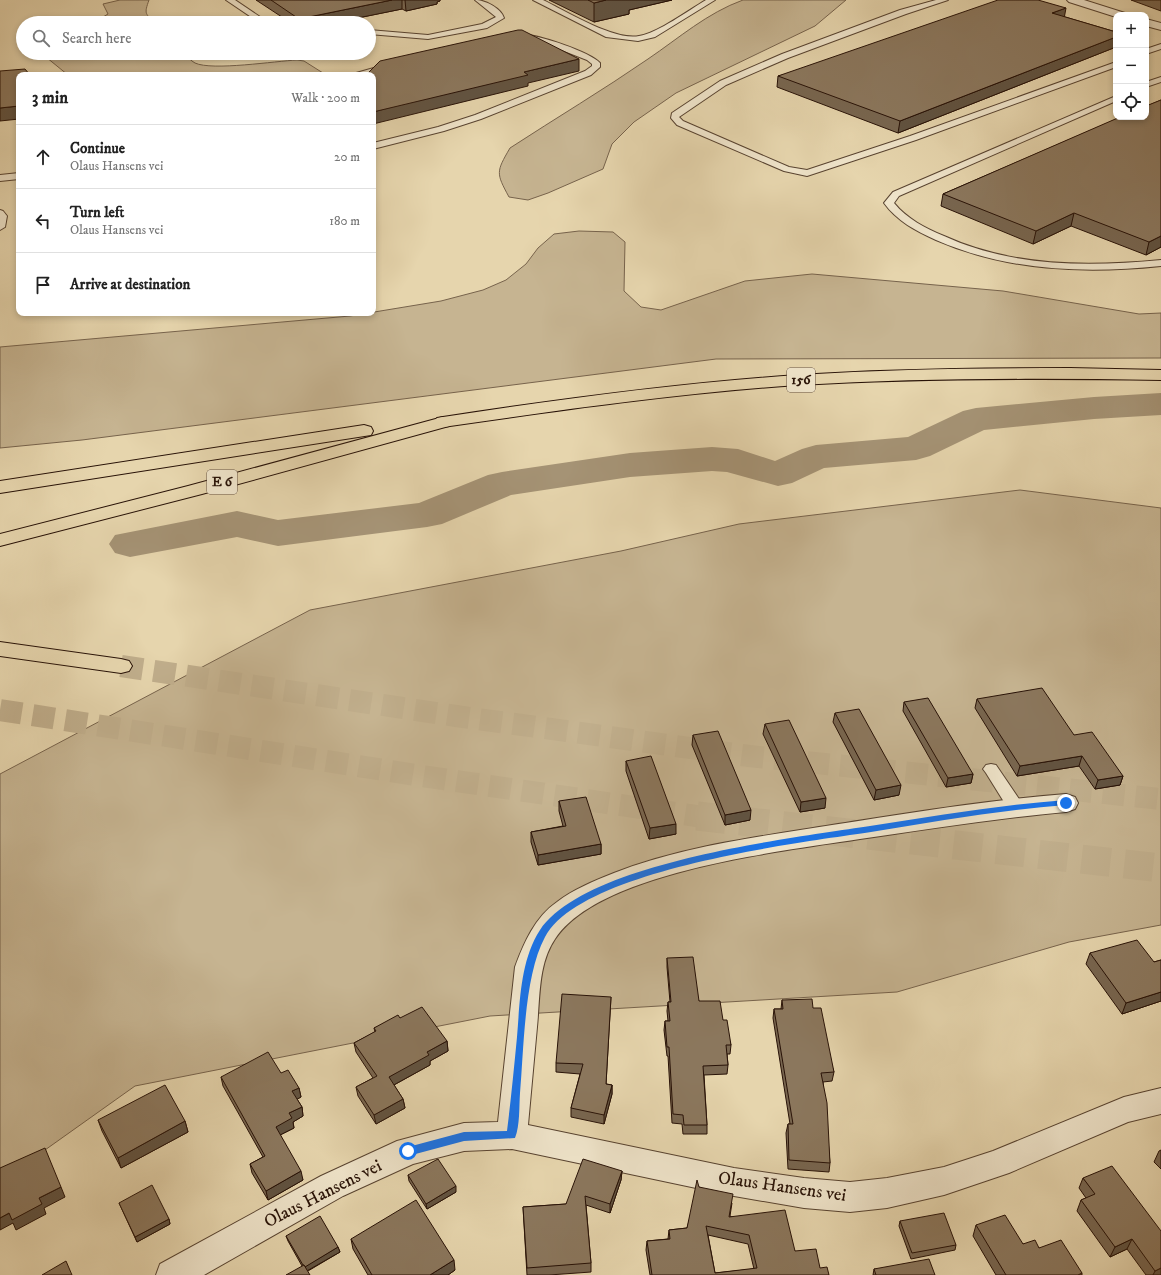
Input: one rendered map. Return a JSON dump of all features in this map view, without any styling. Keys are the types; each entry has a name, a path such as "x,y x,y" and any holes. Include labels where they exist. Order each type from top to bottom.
{"main road":[{"name":"156","path":"443,422 585,402 798,380 990,373 1161,375"},
{"name":"E 6","path":"0,487 352,432 443,422"},
{"name":"E 6","path":"0,540 188,492 443,422"},
{"path":"0,649 121,666"}],"street":[{"path":"1073,0 1113,12"},
{"path":"1149,23 1161,27"},
{"path":"512,1135 529,967 534,950 543,932 557,917 572,905 591,894 631,878 697,859 784,842 1015,806 1066,803"},
{"name":"Olaus Hansens vei","path":"185,1272 332,1186 408,1151 464,1136 512,1135 734,1182 804,1193 850,1197 887,1193 944,1181 998,1163 1124,1110 1161,1101"}],"lane":[{"path":"230,0 254,16"},
{"path":"376,33 408,37 428,37 484,26 500,18 499,14 479,0"},
{"path":"537,0 609,35 638,39 652,35 711,0"},
{"path":"944,0 903,12 785,56 723,83 675,115 675,118 680,123 787,169 807,172 913,138 1113,65"},
{"path":"376,145 441,129 478,117 588,73 596,67 596,63 590,58 537,38 514,37"},
{"path":"1149,51 1161,46"},
{"path":"365,72 397,64"},
{"path":"1148,84 1161,79"},
{"path":"1113,99 896,194 889,203 897,215 928,233 981,254 1011,260 1070,266 1130,266 1161,263"},
{"path":"0,178 16,176"},
{"path":"0,213 2,216 0,227"},
{"path":"991,769 1015,806"}],"shaded area":[{"path":"120,0 149,0 146,8 146,13 149,16 105,16 108,14 103,4"},
{"path":"743,0 846,0 815,26 676,93 634,122 612,144 603,169 528,200 509,197 502,183 499,172 502,162 510,148 597,93 705,19 730,5"},
{"path":"50,60 191,60 195,63 203,65 229,66 297,60 304,61 321,72 64,72"},
{"path":"579,231 613,232 625,242 624,291 641,307 661,310 745,281 812,274 1003,291 1139,314 1161,313 1161,358 716,359 82,440 0,448 0,347 350,316 376,316 376,312 441,301 483,290 506,280 526,264 538,248 554,234"},
{"path":"1020,490 1161,508 1161,925 1069,942 897,992 490,1016 135,1086 0,1182 0,774 310,610 621,551 739,524"}],"building":[{"path":"271,0 392,0 314,16 295,16"},
{"path":"588,0 606,0 594,3"},
{"path":"998,0 1038,0 1066,8 1052,13 1113,31 1113,38 900,121 778,76"},
{"path":"518,30 522,30 579,59 524,72 528,75 376,111 376,72 369,72 380,61"},
{"path":"25,69 28,72 16,72 16,106 0,108 0,71"},
{"path":"1161,100 1161,236 1149,242 1074,213 1036,231 943,194 1113,120 1149,120 1149,105"},
{"path":"1042,688 1074,735 1092,732 1123,776 1098,780 1082,756 1020,766 977,699"},
{"path":"928,698 973,774 948,778 904,702"},
{"path":"859,709 901,785 876,790 835,713"},
{"path":"789,720 826,798 801,802 765,724"},
{"path":"718,731 751,810 725,815 693,735"},
{"path":"651,756 676,824 650,828 626,761"},
{"path":"586,797 601,844 538,855 531,832 566,826 559,801"},
{"path":"1137,940 1154,962 1161,960 1161,992 1126,1003 1090,953"},
{"path":"693,957 699,1001 720,1001 723,1020 727,1020 731,1045 726,1045 728,1065 703,1066 707,1125 684,1125 683,1115 673,1114 669,1047 667,1047 665,1021 670,1021 668,1002 671,1002 667,958"},
{"path":"562,994 611,997 606,1084 612,1085 604,1115 571,1108 583,1064 556,1063"},
{"path":"812,999 813,1008 821,1008 834,1072 821,1073 827,1103 830,1163 789,1160 788,1124 793,1124 774,1009 783,1009 782,1000"},
{"path":"422,1007 447,1041 427,1052 429,1055 389,1077 403,1099 374,1115 356,1087 377,1076 354,1043 376,1031 374,1028 398,1015 400,1018"},
{"path":"268,1052 281,1073 288,1070 299,1088 292,1091 302,1107 289,1113 292,1118 276,1127 301,1171 266,1191 250,1164 265,1156 221,1077"},
{"path":"165,1085 185,1121 118,1158 98,1120"},
{"path":"45,1148 61,1187 39,1198 42,1204 12,1220 9,1213 0,1218 0,1168"},
{"path":"438,1159 456,1186 426,1204 408,1175"},
{"path":"583,1159 622,1171 610,1204 585,1196 591,1263 527,1268 523,1207 566,1204"},
{"path":"1112,1166 1161,1231 1161,1268 1155,1271 1132,1239 1115,1247 1081,1200 1095,1194 1083,1178"},
{"path":"697,1180 699,1187 733,1194 729,1217 785,1210 795,1251 816,1249 820,1268 827,1267 829,1275 652,1275 647,1241 670,1239 669,1230 687,1228","holes":["706,1226 749,1235 757,1268 715,1273"]},
{"path":"152,1185 169,1219 135,1237 119,1203"},
{"path":"416,1200 454,1260 430,1275 372,1275 351,1239"},
{"path":"944,1213 956,1245 912,1253 900,1221"},
{"path":"1005,1215 1023,1244 1035,1240 1039,1248 1061,1240 1082,1273 1078,1275 1006,1275 976,1225"},
{"path":"320,1216 338,1247 305,1267 286,1236"},
{"path":"929,1259 935,1275 876,1275 874,1269"},
{"path":"66,1261 72,1275 42,1275"},
{"path":"304,1265 310,1275 286,1275"}],"waterway":[{"path":"130,544 237,524 278,533 427,515 502,484 630,465 712,459 738,461 735,462 778,474 816,457 916,448 976,419 1094,408 1161,404"}],"tunnel":[{"path":"121,666 456,716 749,756 1161,799"},
{"path":"0,710 422,776 703,817"},
{"path":"697,816 1161,868"}],"route":[{"path":"408,1151 464,1136 512,1135 526,987 529,967 534,950 543,932 557,917 572,905 591,894 654,870 697,859 784,842 1015,806 1066,803"}]}
